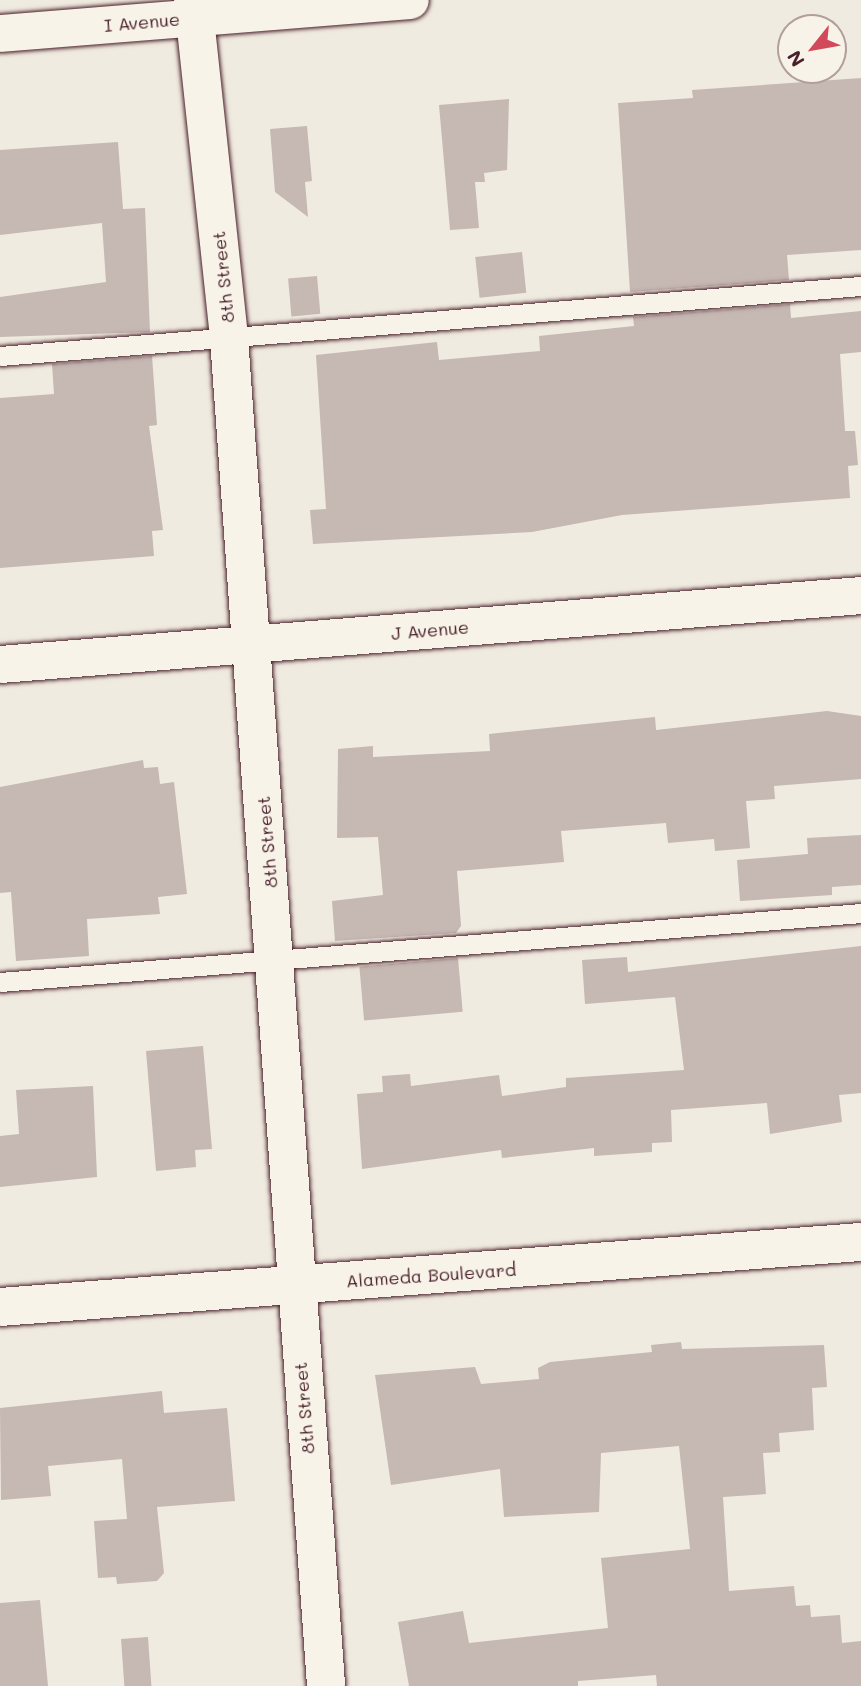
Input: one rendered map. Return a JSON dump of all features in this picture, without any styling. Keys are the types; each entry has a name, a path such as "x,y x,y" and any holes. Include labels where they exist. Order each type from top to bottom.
{"street":[{"name":"I Avenue","path":"0,33 194,9 410,0"},
{"name":"8th Street","path":"194,9 229,338 250,644 278,960 293,1285 326,1686"},
{"name":"J Avenue","path":"0,664 861,595"},
{"name":"Alameda Boulevard","path":"0,1307 861,1242"}],"lane":[{"path":"0,356 861,286"},
{"path":"0,982 861,913"}],"building":[{"path":"861,78 861,250 787,255 789,280 630,292 618,103 693,98 692,90 777,84 847,84 847,79"},
{"path":"509,99 507,170 484,173 485,182 475,182 479,228 450,230 439,105"},
{"path":"307,126 312,181 305,182 308,217 275,192 270,129"},
{"path":"118,142 123,209 145,208 150,332 0,337 0,297 106,282 102,223 0,235 0,150"},
{"path":"522,252 526,293 480,298 475,257"},
{"path":"317,276 320,314 291,316 288,279"},
{"path":"790,304 791,318 861,311 861,352 840,354 845,431 855,431 858,465 848,466 850,498 622,515 532,532 313,544 310,510 326,509 316,355 437,342 439,360 540,351 539,336 634,326 633,317"},
{"path":"152,356 157,425 149,426 163,530 152,531 154,556 0,568 0,398 54,394 52,364"},
{"path":"827,711 861,716 861,779 774,786 775,799 746,801 750,848 715,851 714,839 668,843 666,823 561,831 564,862 457,871 461,926 456,933 335,941 332,901 383,895 378,837 337,838 338,749 373,746 373,757 490,751 489,734 655,717 656,730"},
{"path":"143,760 144,768 158,767 160,784 174,782 187,894 158,897 160,914 87,919 89,956 16,961 11,892 0,893 0,787"},
{"path":"861,835 861,885 832,887 832,895 740,901 737,860 808,854 807,838"},
{"path":"861,946 861,1093 839,1095 842,1122 770,1134 767,1103 671,1110 672,1142 652,1143 652,1152 594,1156 594,1148 502,1158 501,1150 362,1169 357,1094 383,1092 382,1076 410,1074 411,1086 499,1075 502,1096 566,1087 566,1078 684,1070 675,997 585,1004 582,960 627,957 628,972"},
{"path":"458,958 463,1012 364,1020 359,967"},
{"path":"203,1046 212,1149 195,1150 196,1167 156,1171 146,1051"},
{"path":"93,1086 97,1177 0,1187 0,1136 19,1134 16,1090"},
{"path":"681,1342 682,1349 824,1345 827,1387 812,1388 814,1430 779,1433 780,1452 763,1453 766,1494 723,1497 729,1591 794,1586 796,1606 810,1605 811,1617 840,1615 842,1643 861,1641 861,1686 657,1686 656,1675 578,1681 578,1686 409,1686 398,1622 463,1611 469,1643 608,1628 601,1558 690,1549 679,1446 601,1453 599,1512 504,1517 500,1469 391,1485 375,1375 475,1367 481,1384 539,1379 538,1368 550,1362 652,1352 651,1345"},
{"path":"162,1391 164,1413 227,1408 235,1501 157,1507 164,1573 157,1581 117,1584 116,1577 98,1578 94,1521 127,1519 122,1459 48,1466 51,1496 1,1500 0,1408"},
{"path":"40,1600 48,1686 0,1686 0,1603"},
{"path":"148,1637 151,1686 124,1686 121,1639"}]}
